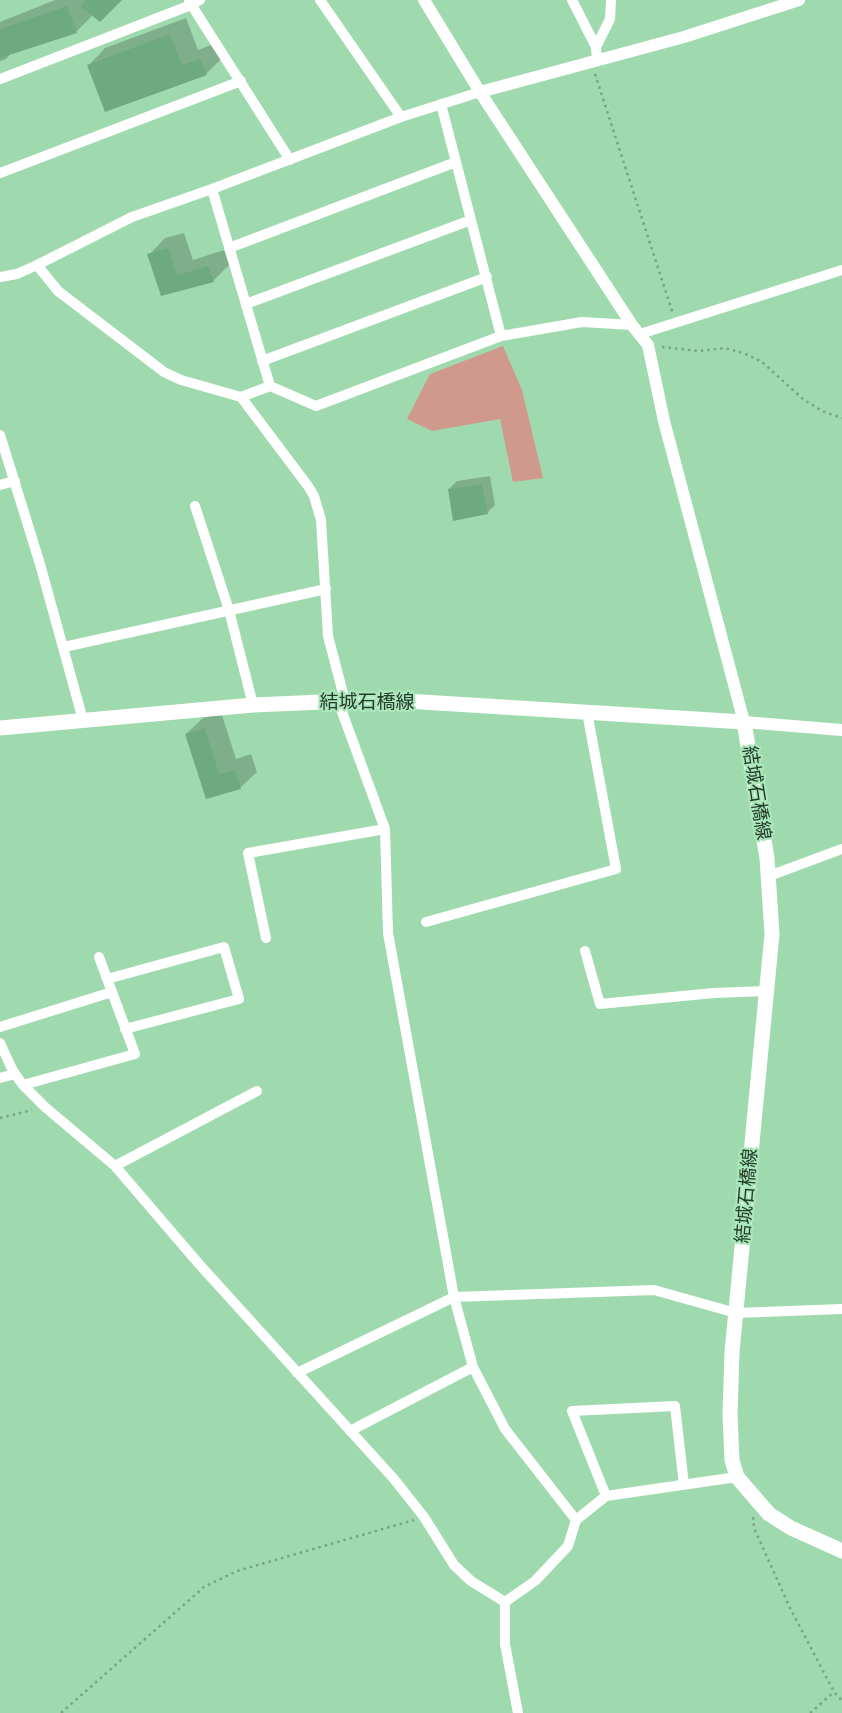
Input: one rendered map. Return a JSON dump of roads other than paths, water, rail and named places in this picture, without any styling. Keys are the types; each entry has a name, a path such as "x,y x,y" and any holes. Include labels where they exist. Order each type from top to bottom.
{"main road":[{"name":"結城石橋線","path":"0,728 253,705 342,701 406,701 744,722 768,876 772,934 736,1313 730,1414 732,1460 737,1477 769,1514 791,1528 842,1551"}],"street":[{"path":"320,0 401,117"},
{"path":"424,0 480,92 648,346 664,421 744,722 842,730"},
{"path":"572,0 596,47"},
{"path":"594,62 596,47 610,19 611,0"},
{"path":"0,276 17,274 37,265 132,216 212,189 401,117 480,92 684,37 798,0"},
{"path":"0,79 193,2 290,160"},
{"path":"0,173 241,80"},
{"path":"441,104 501,336"},
{"path":"229,248 456,162"},
{"path":"212,189 270,386"},
{"path":"246,304 471,220"},
{"path":"37,265 58,291 164,372 181,380 242,397 270,386 316,406 501,336 582,322 636,330 676,323 842,270"},
{"path":"262,361 487,277"},
{"path":"242,397 314,496 321,520 328,636 342,701 385,829 388,933 454,1296 473,1367 505,1429 576,1520"},
{"path":"0,435 64,647 83,720"},
{"path":"0,485 15,481"},
{"path":"195,506 229,610 253,705"},
{"path":"64,647 326,589"},
{"path":"426,922 616,869 587,712"},
{"path":"266,938 248,852 385,829"},
{"path":"768,876 842,849"},
{"path":"107,979 224,947 239,999 125,1029"},
{"path":"585,951 600,1004 714,993 767,991"},
{"path":"23,1085 135,1054 99,957"},
{"path":"0,1027 112,992"},
{"path":"1,1048 23,1085 45,1107 115,1166 199,1264 394,1479 424,1517 454,1565 471,1581 505,1602"},
{"path":"0,1078 15,1074"},
{"path":"115,1166 258,1091"},
{"path":"297,1373 454,1296 654,1290 736,1313 842,1310"},
{"path":"350,1431 473,1367"},
{"path":"606,1496 572,1411 674,1406 684,1485"},
{"path":"505,1602 536,1581 568,1546 576,1520 606,1496 737,1477"},
{"path":"505,1602 505,1644 518,1713"}]}
